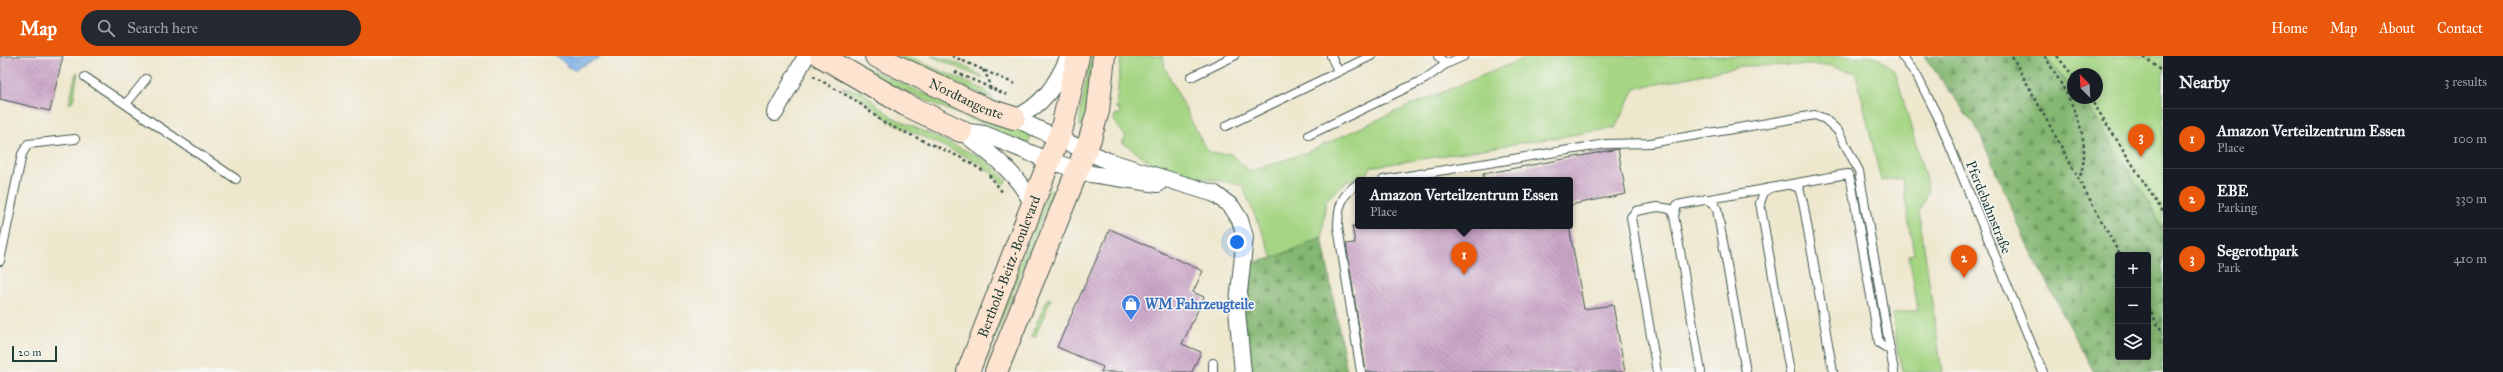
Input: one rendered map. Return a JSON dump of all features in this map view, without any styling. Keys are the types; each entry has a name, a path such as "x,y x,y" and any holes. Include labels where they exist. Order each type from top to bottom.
{"main road":[{"name":"Nordtangente","path":"821,56 906,105 961,131"},
{"name":"Nordtangente","path":"876,56 986,109 1014,108"},
{"name":"Berthold-Beitz-Boulevard","path":"968,372 1058,139 1070,101 1078,56"},
{"name":"Berthold-Beitz-Boulevard","path":"996,372 1081,161 1098,111 1104,56"}],"street":[{"path":"1014,108 1026,113 1041,101 1061,74 1069,56"},
{"path":"774,113 802,62"},
{"name":"Nordtangente","path":"1014,108 1058,139"},
{"name":"Nordtangente","path":"961,131 984,134 1050,161"},
{"name":"Nordtangente","path":"961,131 1001,162 1018,182 1033,205"},
{"path":"1058,139 1081,161 1114,179 1187,187 1209,192 1223,199 1234,209 1242,224 1245,244 1237,316 1243,372"},
{"path":"1050,161 1081,161"}],"lane":[{"path":"1191,77 1234,56"},
{"path":"1330,56 1338,71"},
{"path":"1226,126 1371,56"},
{"path":"1438,56 1446,64"},
{"path":"1309,135 1425,78 1446,64 1464,56"},
{"name":"Pferdebahnstraße","path":"1902,56 1916,74 1937,116 2043,372"},
{"path":"85,77 236,179"},
{"path":"126,104 146,80"},
{"path":"1402,177 1606,144 1650,143 1815,115 1825,119 1838,131 1859,171 1894,372"},
{"path":"0,261 22,154 28,144 75,138"},
{"path":"1674,216 1675,209 1680,203 1848,174 1852,186 1879,343 1890,350"},
{"path":"1791,185 1799,188 1803,202 1833,372"},
{"path":"1355,186 1350,189 1340,204 1338,227 1361,372"},
{"path":"1771,188 1764,192 1760,203 1790,372"},
{"path":"1706,199 1712,202 1717,210 1746,372"},
{"path":"1657,372 1631,217 1636,211 1658,207 1671,209 1674,216 1701,372"},
{"path":"1213,363 1213,372"}],"path":[{"path":"952,56 1015,84"},
{"path":"2012,56 2118,252"},
{"path":"2045,56 2076,116 2085,140 2085,160 2079,180"},
{"path":"2057,56 2067,68"},
{"path":"2144,56 2163,73"},
{"path":"802,62 889,125 975,165 987,173 1003,193"},
{"path":"952,71 1014,108"},
{"path":"2094,104 2163,212"},
{"path":"2151,312 2163,334"}],"green space":[{"path":"895,56 907,56 985,90 994,100"},
{"path":"931,56 943,58 959,64 980,75 984,79"},
{"path":"1091,56 1097,56 1088,117 1080,127 1080,114"},
{"path":"1121,56 1163,56 1165,68 1203,144 1211,153 1231,154 1250,172 1308,152 1390,114 1530,56 1876,56 1895,71 1929,191 1919,212 1942,372 1902,372 1892,314 1918,310 1909,255 1914,254 1902,178 1881,181 1856,73 1826,65 1741,66 1635,89 1615,128 1371,167 1366,175 1355,177 1355,178 1347,181 1326,200 1322,237 1273,258 1242,185 1161,170 1122,142 1126,137 1114,121 1115,114 1119,115 1120,110 1116,108"},
{"path":"1924,56 2044,56 2067,82 2067,104 2087,104 2155,213 2163,229 2163,372 2094,372 2029,249 1978,130"},
{"path":"2044,56 2163,56 2163,229 2155,213 2086,104 2103,104 2103,68 2067,68 2067,82"},
{"path":"843,57 983,120 1012,126 1031,135 1028,145 892,85"},
{"path":"78,72 73,101 69,104 76,73"},
{"path":"841,87 861,91 892,117 978,156 991,165 1007,181 1003,184 980,163 891,122 864,100"},
{"path":"1048,190 1053,191 981,372 977,372"},
{"path":"1322,237 1347,372 1249,372 1242,305 1247,264 1273,258"},
{"path":"1048,298 1051,299 1035,337 1031,336"}],"water":[{"path":"554,56 603,56 574,70"}],"building":[{"path":"0,56 63,56 50,111 0,99"},
{"path":"1618,149 1626,194 1573,204 1573,177 1484,177 1483,174"},
{"path":"1352,226 1355,226 1355,229 1570,229 1584,309 1613,305 1625,372 1366,372 1346,244 1355,243"},
{"name":"WM Fahrzeugteile","path":"1110,229 1203,271 1193,292 1204,297 1182,344 1201,352 1192,372 1101,372 1103,367 1057,347"}],"place":[{"name":"Segerothpark","path":"2141,157"},
{"name":"Amazon Verteilzentrum Essen","path":"1464,275"},
{"name":"EBE","path":"1964,278"},
{"name":"WM Fahrzeugteile","path":"1131,321"}]}
